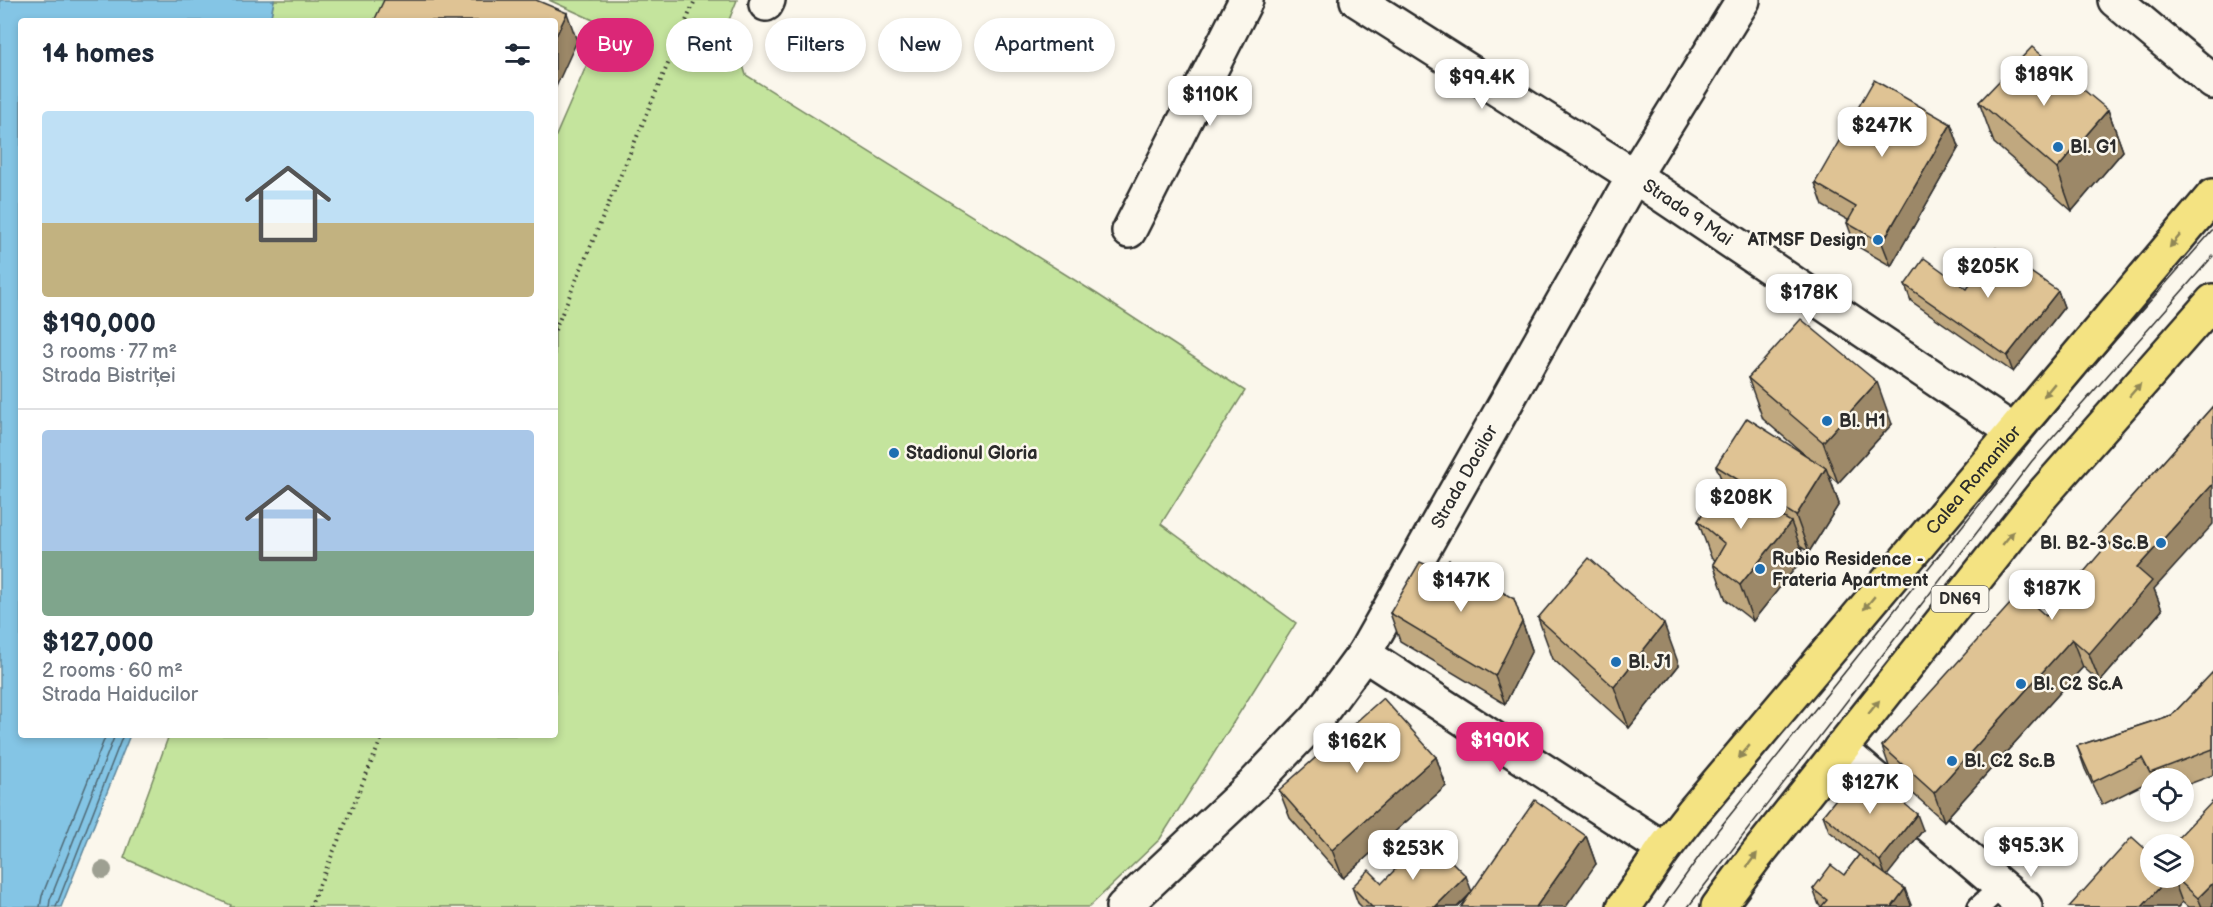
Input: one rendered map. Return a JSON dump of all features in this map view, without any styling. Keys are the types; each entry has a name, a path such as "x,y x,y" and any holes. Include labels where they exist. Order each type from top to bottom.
{"main road":[{"name":"Calea Romanilor","path":"1624,907 1664,849 2013,431 2213,196"},
{"name":"DN69","path":"1718,907 1755,857 2043,494 2213,301"}],"street":[{"path":"1129,231 1246,0"},
{"name":"Strada 9 Mai","path":"1358,0 1634,176 2013,431"},
{"name":"Strada Dacilor","path":"1123,907 1253,785 1317,718 1364,654 1634,176 1743,0"},
{"path":"2115,0 2213,82"},
{"path":"1364,654 1664,849"},
{"path":"1840,749 2001,901"}],"path":[{"path":"558,323 695,0"},
{"path":"310,907 382,738"}],"green space":[{"path":"274,0 387,0 378,18 271,18"},
{"name":"Stadionul Gloria","path":"549,0 737,0 730,18 666,18 666,72 745,72 746,75 1097,294 1245,391 1161,524 1296,623 1160,839 1089,907 230,907 231,905 124,858 168,738 558,738 558,131 584,72 654,72 654,18 589,18"}],"water":[{"path":"0,0 274,0 271,18 18,18 18,738 129,738 61,907 0,907"}],"building":[{"path":"384,0 536,0 567,13 558,32 558,18 375,18"},
{"path":"2032,47 2108,110 2057,169 1979,102"},
{"path":"1874,80 1951,124 1882,243 1847,223 1856,207 1815,183"},
{"path":"1996,248 2058,291 2007,356 1905,285 1924,258 1967,289"},
{"path":"1801,319 1877,382 1823,442 1748,378"},
{"path":"2213,406 2213,484 2137,568 2152,581 2089,654 2072,639 1934,793 1882,746 2020,593 2046,616 2108,544 2112,545 2099,534"},
{"path":"1747,418 1826,468 1796,516 1716,466"},
{"path":"1722,481 1791,522 1740,585 1713,564 1725,544 1698,521"},
{"path":"1589,558 1664,624 1614,687 1538,618"},
{"path":"1449,560 1514,599 1522,622 1495,676 1390,613 1420,562 1438,570"},
{"path":"2213,672 2213,749 2163,768 2147,768 2142,758 2093,782 2077,746 2172,715"},
{"path":"1383,698 1436,757 1332,850 1279,790"},
{"path":"1861,768 1917,814 1880,861 1823,815"},
{"path":"1535,800 1586,836 1536,907 1461,907"},
{"path":"2213,801 2213,883 2198,898 2187,888 2194,888 2194,834 2182,834"},
{"path":"1427,837 1466,876 1435,907 1372,907 1352,887 1369,870 1382,883"},
{"path":"2132,837 2140,844 2140,888 2159,888 2142,907 2069,907"},
{"path":"1859,855 1905,889 1892,907 1821,907 1827,900 1813,889 1831,865 1844,875"}],"tram line":[{"path":"1663,907 1718,830 2037,433 2213,230"},
{"path":"1688,907 2032,461 2213,256"}],"place":[{"name":"Bl. G1","path":"2058,147"},
{"name":"ATMSF Design","path":"1878,240"},
{"name":"Bl. H1","path":"1827,421"},
{"name":"Stadionul Gloria","path":"894,453"},
{"name":"Bl. B2-3 Sc.B","path":"2161,543"},
{"name":"Rubio Residence - Frateria Apartment","path":"1760,569"},
{"name":"Bl. J1","path":"1616,662"},
{"name":"Bl. C2 Sc.A","path":"2021,684"},
{"name":"Bl. C2 Sc.B","path":"1952,761"}]}
